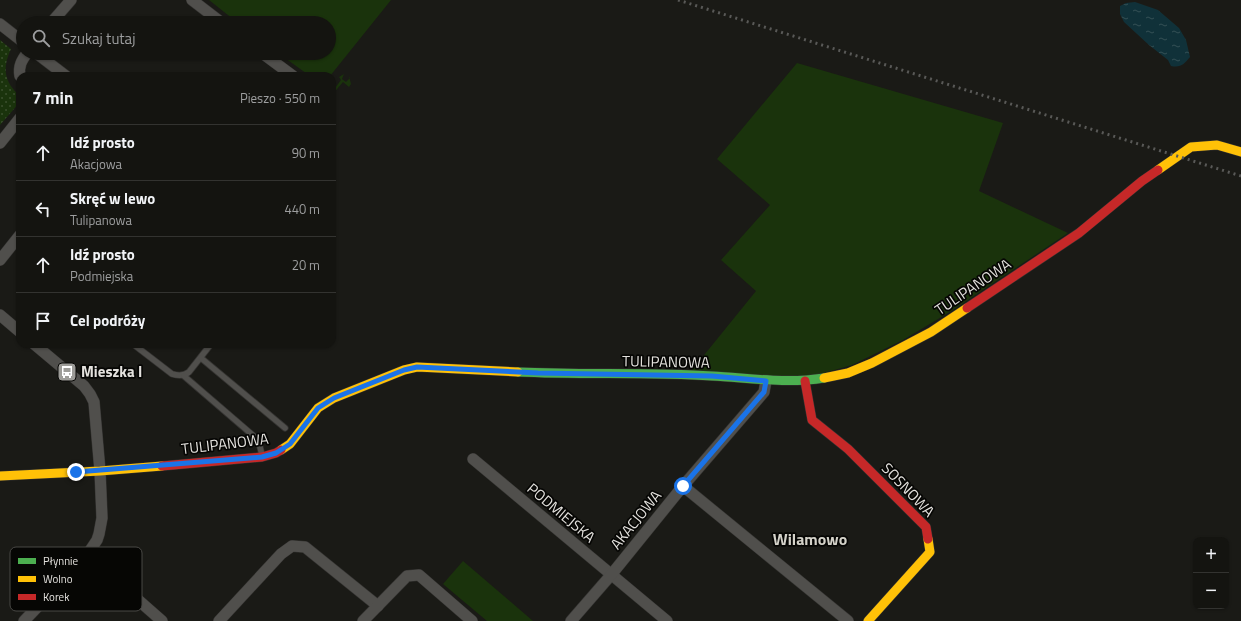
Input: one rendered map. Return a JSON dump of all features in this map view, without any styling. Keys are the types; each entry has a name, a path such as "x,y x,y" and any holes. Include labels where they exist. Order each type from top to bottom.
{"street":[{"path":"57,16 72,0"},
{"path":"192,0 213,16"},
{"path":"0,24 16,37"},
{"path":"19,72 22,60"},
{"path":"45,60 61,72"},
{"path":"271,60 288,72"},
{"path":"0,143 16,123"},
{"name":"TULIPANOWA","path":"100,471 262,457 276,453 290,444 318,408 334,398 404,370 417,367 538,373 712,376 766,381 805,381 848,373 872,363 931,332 1079,233 1142,181 1191,147 1217,145 1240,150"},
{"path":"0,260 16,240"},
{"path":"0,315 16,329"},
{"path":"39,348 84,386 90,394 95,410 102,518 97,540 92,547"},
{"name":"AKACJOWA","path":"571,621 611,575 683,486 764,392 766,381"},
{"name":"SOSNOWA","path":"805,381 812,420 848,449 926,527 930,552 868,621"},
{"name":"PODMIEJSKA","path":"473,459 667,621"},
{"path":"0,476 100,471"},
{"path":"683,486 848,621"},
{"path":"218,621 281,554 292,546 305,547 378,606"},
{"path":"364,621 407,576 419,575 472,621"},
{"path":"142,603 162,621"},
{"path":"24,621 34,611"}],"lane":[{"path":"138,348 172,374 184,376 256,438 259,443 262,457"},
{"path":"184,376 189,372 208,348"},
{"path":"200,358 284,428"}],"green space":[{"path":"209,0 391,0 333,72 304,72 288,60 336,60 336,16 229,16"},
{"path":"0,40 11,49 6,62 6,74 16,92 16,107 0,125"},
{"path":"797,63 1003,123 979,191 1068,233 953,310 903,340 852,365 799,380 692,370 756,291 721,260 770,205 717,159"},
{"path":"344,74 342,79 346,82 350,78 351,84 349,87 343,82 336,90 336,87 341,80 339,77"},
{"path":"463,561 533,621 487,621 443,584"}],"water":[{"path":"1135,2 1158,10 1179,28 1186,40 1190,57 1184,63 1180,66 1171,66 1168,60 1124,22 1120,14 1120,6 1126,3"}],"railway":[{"path":"678,0 1241,176"}],"traffic: fast":[{"path":"518,372 688,375 782,381 824,378"}],"traffic: slow":[{"path":"1158,170 1191,147 1217,145 1241,152"},
{"path":"824,378 848,373 872,363 931,332 967,308"},
{"path":"281,450 290,444 318,408 334,398 404,370 417,367 518,372"},
{"path":"0,476 162,466"},
{"path":"868,621 930,552 928,539"}],"traffic: jam":[{"path":"967,308 1079,233 1142,181 1158,170"},
{"path":"805,381 812,420 848,449 926,527 928,539"},
{"path":"162,466 262,457 281,450"}],"place":[{"name":"Mieszka I","path":"67,372"}],"district":[{"name":"Wilamowo","path":"810,539"}],"route":[{"path":"76,472 262,457 276,453 290,444 318,408 334,398 404,370 417,367 538,373 712,376 766,381 764,392 683,486"}]}
